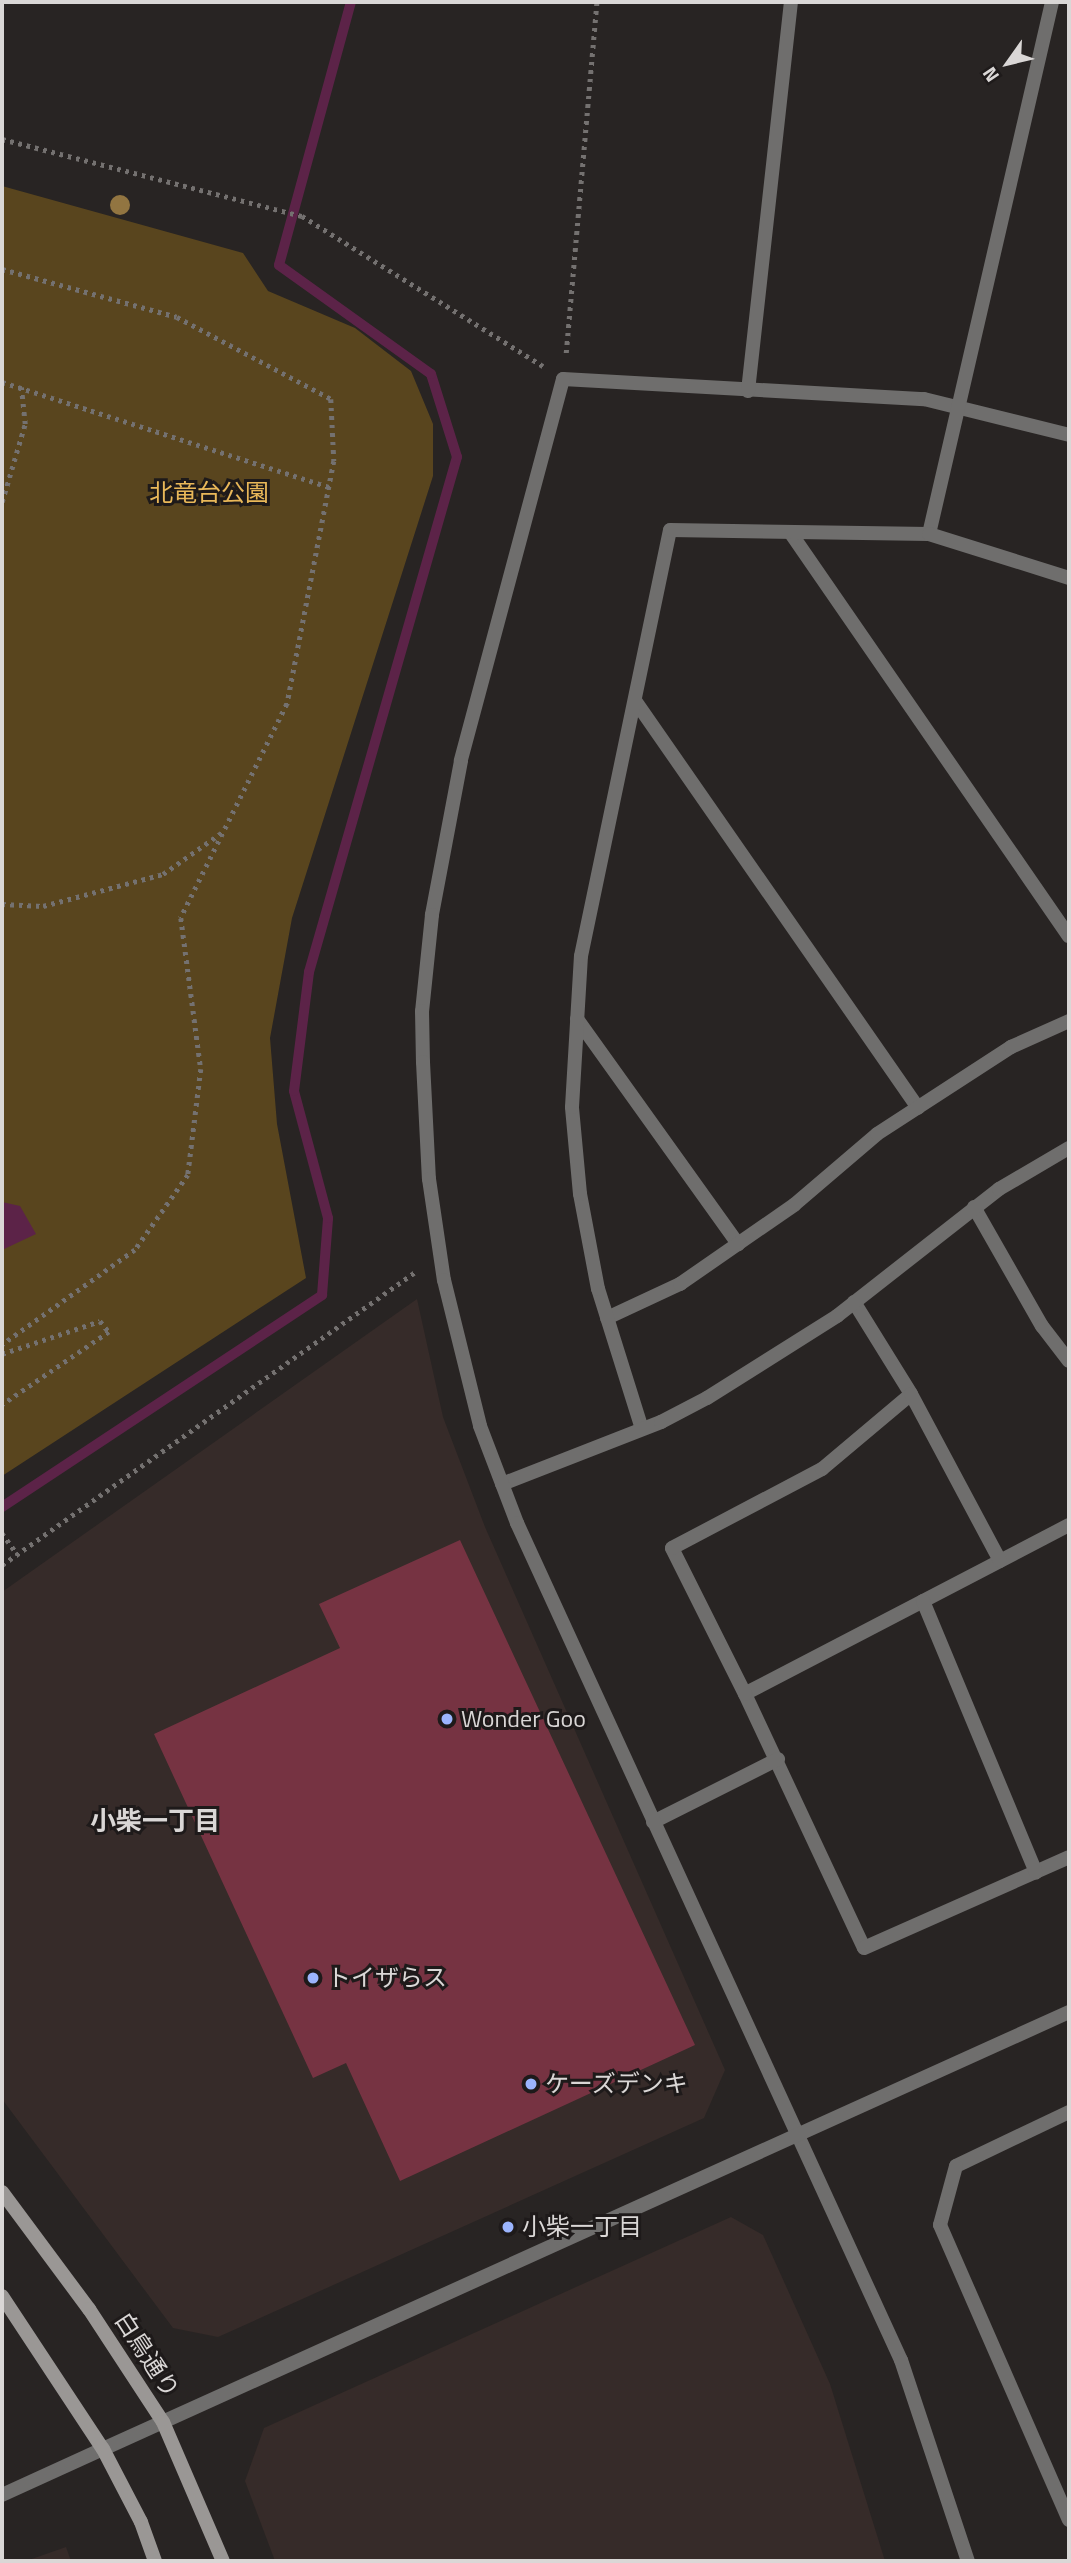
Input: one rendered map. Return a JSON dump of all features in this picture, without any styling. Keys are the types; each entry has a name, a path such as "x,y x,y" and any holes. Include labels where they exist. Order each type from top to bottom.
{"main road":[{"name":"白鳥通り","path":"2,2192 89,2309 163,2422 223,2561"},
{"path":"2,2296 103,2449 141,2522 155,2561"}],"street":[{"path":"748,391 792,2"},
{"path":"929,534 1052,2"},
{"path":"968,2561 901,2360 796,2136 502,1484 464,1370 441,1254 429,1179 422,1011 432,915 461,761 564,379 924,399 1069,435"},
{"path":"642,1429 607,1318 580,1194 572,1107 581,956 670,530 929,534 1069,578"},
{"path":"790,532 1069,936"},
{"path":"636,702 918,1108"},
{"path":"577,1019 738,1244"},
{"path":"607,1318 680,1284 794,1205 877,1133 1011,1047 1069,1021"},
{"path":"502,1484 642,1429 707,1398 854,1302 974,1208 1069,1148"},
{"path":"974,1208 1042,1326 1069,1361"},
{"path":"854,1302 911,1394 1000,1561"},
{"path":"911,1394 822,1469 672,1548 778,1759 864,1948 1069,1857"},
{"path":"745,1694 1069,1525"},
{"path":"923,1601 1036,1872"},
{"path":"653,1822 778,1759"},
{"path":"2,2495 1069,2012"},
{"path":"1069,2112 956,2166 940,2225 1069,2520"}],"path":[{"path":"2,139 184,189 302,216 564,379 597,2"},
{"path":"2,269 177,317 331,399 334,461 287,704 181,918 201,1069 188,1175 135,1250 2,1345"},
{"path":"2,382 329,488"},
{"path":"2,502 25,424 20,387"},
{"path":"2,904 43,906 163,874 225,830"},
{"path":"2,1565 441,1254"},
{"path":"2,1354 100,1321 109,1332 2,1405"},
{"path":"2,1533 17,1554"}],"shaded area":[{"path":"2,1202 20,1206 36,1234 2,1250"},
{"path":"417,1299 443,1417 485,1527 725,2070 704,2118 218,2337 173,2328 2,2099 2,1592"},
{"path":"731,2217 763,2235 830,2384 885,2561 275,2561 245,2481 264,2428"},
{"path":"66,2547 71,2561 26,2561"}],"green space":[{"name":"北竜台公園","path":"2,186 243,253 268,291 355,328 411,371 433,424 433,476 292,918 270,1038 277,1124 306,1278 2,1476"}],"building":[{"path":"460,1540 695,2045 400,2181 346,2063 313,2078 154,1734 340,1648 319,1604"}],"waterway":[{"path":"2,1507 322,1295 328,1218 294,1091 309,972 457,457 431,374 279,265 351,2"}],"place":[{"name":"Wonder Goo","path":"447,1719"},
{"name":"トイザらス","path":"313,1978"},
{"name":"ケーズデンキ","path":"531,2084"},
{"name":"小柴一丁目","path":"508,2227"}],"district":[{"name":"小柴一丁目","path":"155,1821"}]}
